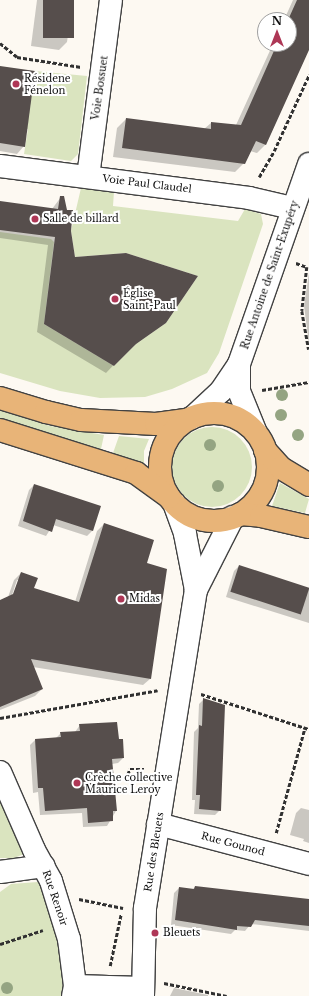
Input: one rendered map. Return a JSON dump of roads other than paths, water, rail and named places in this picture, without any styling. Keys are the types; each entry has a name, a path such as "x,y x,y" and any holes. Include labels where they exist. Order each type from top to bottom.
{"main road":[{"path":"0,398 46,412 89,421 156,424 189,419 210,413 229,415 241,420 281,468 309,485"},
{"path":"172,501 161,479 160,458 168,438 189,419"},
{"path":"0,430 136,473 172,501 198,518 212,521 236,515 261,516 309,527"},
{"path":"236,515 256,500 263,488 268,469 260,441"}],"street":[{"name":"Voie Bossuet","path":"88,177 104,70 111,0"},
{"name":"Rue Antoine de Saint-Exupéry","path":"239,364 292,208 309,164"},
{"name":"Voie Paul Claudel","path":"0,166 249,198 292,208"},
{"path":"189,419 221,391 239,364"},
{"path":"239,364 239,390 260,441"},
{"name":"Rue des Bleuets","path":"172,501 185,534 196,590"},
{"name":"Rue des Bleuets","path":"143,988 145,908 196,590 236,515"},
{"name":"Rue Renoir","path":"0,772 34,850 44,866 69,939 74,991"},
{"name":"Rue Gounod","path":"158,824 309,864"},
{"path":"0,872 44,866"},
{"path":"74,991 110,986 143,988"}],"place":[{"name":"Résidene Fénelon","path":"16,84"},
{"name":"Salle de billard","path":"35,219"},
{"name":"Église Saint-Paul","path":"115,299"},
{"name":"Midas","path":"121,599"},
{"name":"Crèche collective Maurice Leroy","path":"77,783"},
{"name":"Bleuets","path":"155,933"}]}
